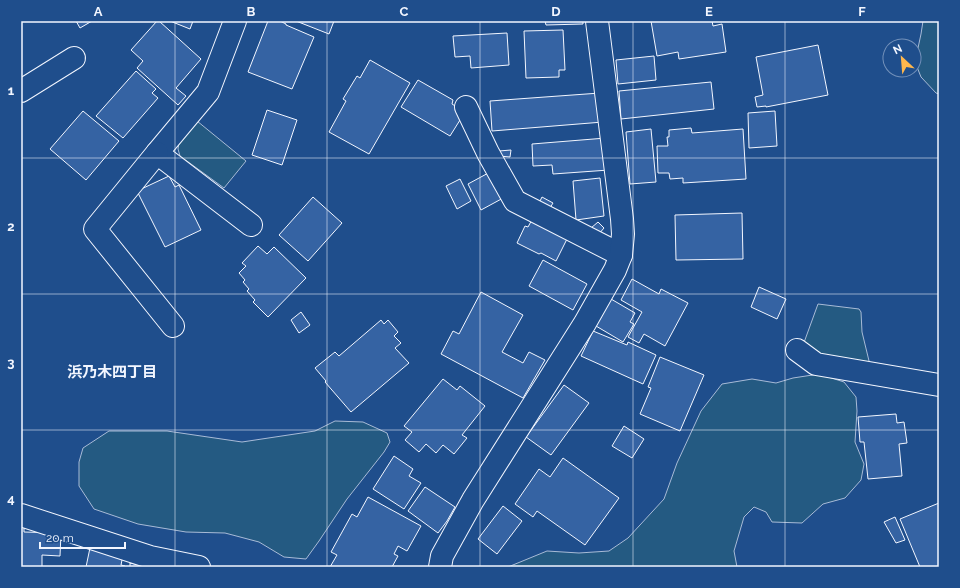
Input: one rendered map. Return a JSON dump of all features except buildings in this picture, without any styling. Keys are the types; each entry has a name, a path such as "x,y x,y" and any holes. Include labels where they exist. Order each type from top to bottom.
{"street":[{"path":"173,326 95,229 208,92 235,21"},
{"path":"440,567 442,556 473,500 585,323 615,270 621,255 623,234 622,219 597,21"},
{"path":"21,91 74,58"},
{"path":"466,107 488,153 516,201 621,255"},
{"path":"157,152 251,225"},
{"path":"797,350 816,364 939,385"},
{"path":"21,515 150,557 199,567"}],"shaded area":[{"path":"923,21 939,21 939,94 936,93 922,78 921,34"},
{"path":"197,121 246,161 224,188 180,156 178,149 179,142"},
{"path":"818,304 859,309 861,312 862,332 870,365 818,357 802,348"},
{"path":"819,374 844,382 856,397 857,411 855,442 864,464 861,480 845,498 823,504 802,523 772,522 766,512 754,507 744,517 734,551 737,567 508,567 547,551 579,553 609,551 628,538 664,499 677,463 701,411 722,384 752,379 776,383 793,378"},
{"path":"335,421 363,422 387,433 390,442 384,452 347,499 306,559 284,557 259,542 225,533 186,532 138,524 94,509 79,486 79,462 83,448 109,431 167,431 242,442 315,431"}],"district":[{"name":"浜乃木四丁目","path":"112,372"}]}
